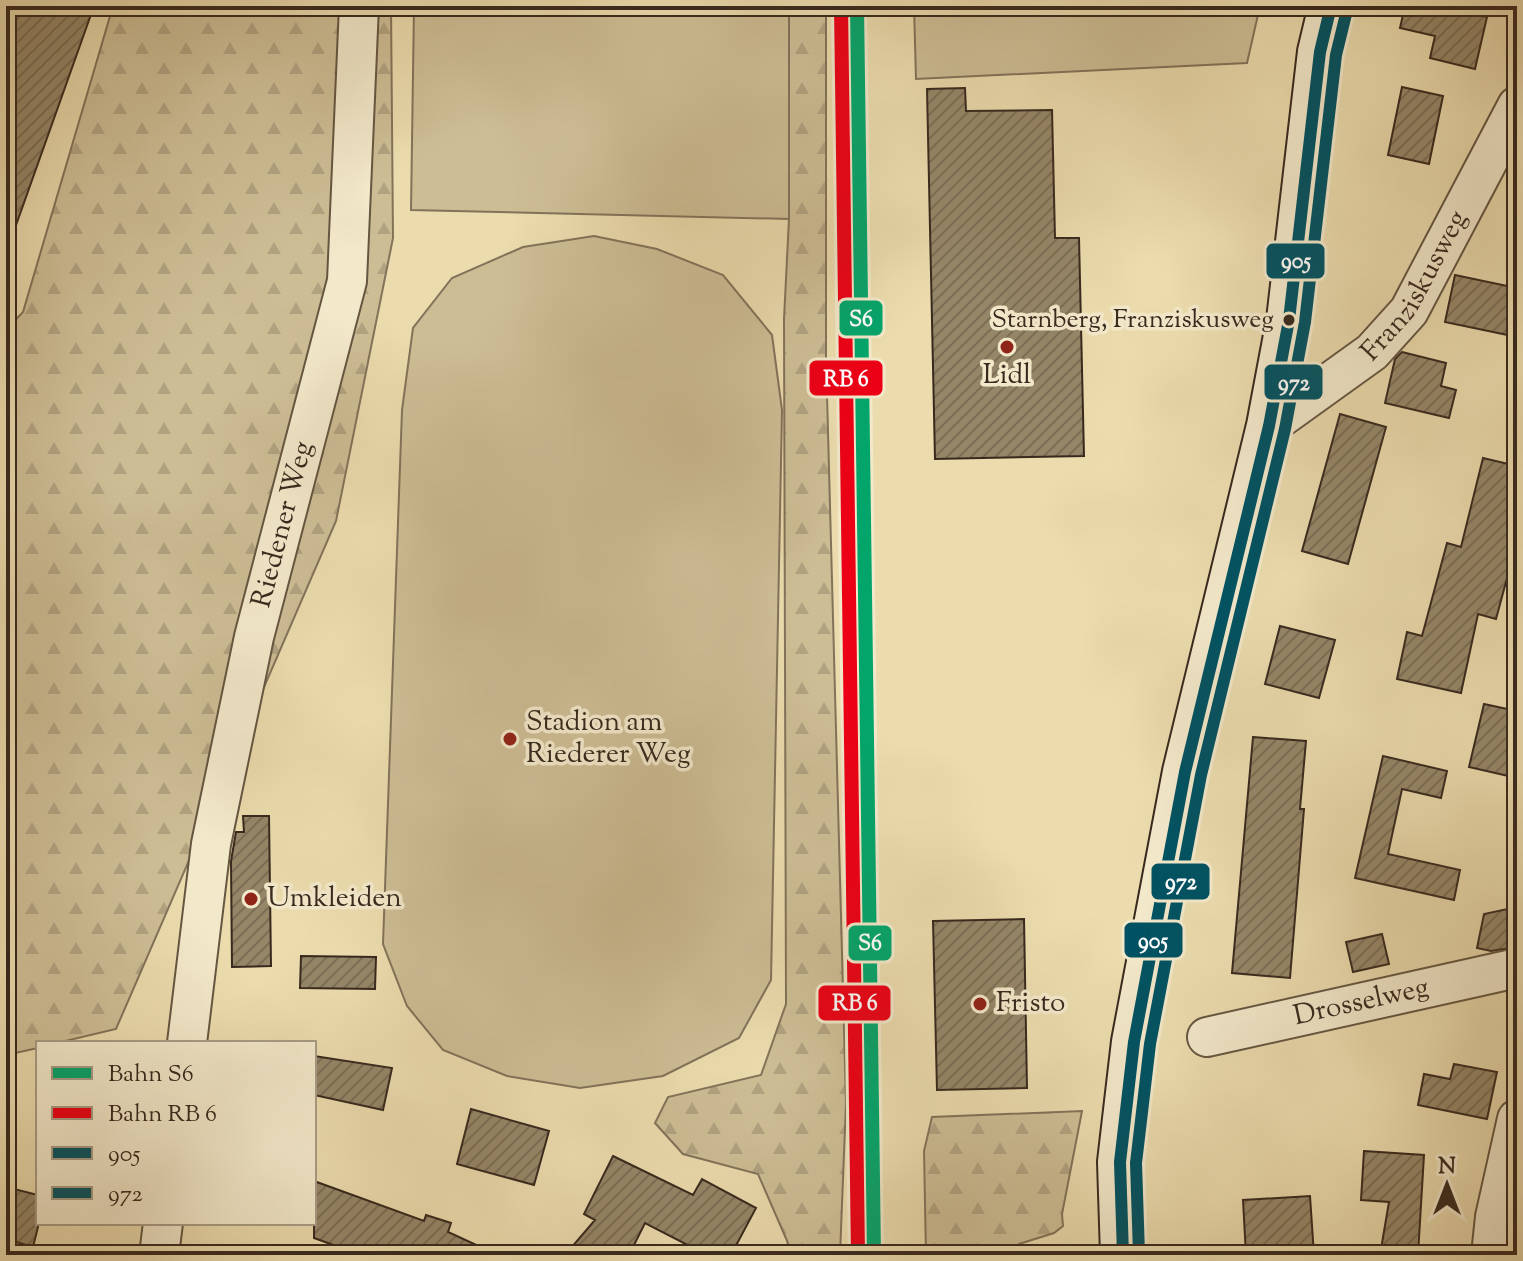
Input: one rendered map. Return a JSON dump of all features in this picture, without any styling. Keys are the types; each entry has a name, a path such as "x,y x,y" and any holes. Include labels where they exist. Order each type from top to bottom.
{"main road":[{"path":"1123,1255 1120,1162 1134,1042 1185,772 1269,426 1289,320 1320,52 1331,6"}],"street":[{"name":"Riedener Weg","path":"187,1041 211,844 251,652 347,281 359,6"},
{"name":"Franziskusweg","path":"1269,426 1372,352 1409,311 1517,106"},
{"name":"Drosselweg","path":"1207,1037 1517,968"},
{"path":"1491,1255 1495,1217 1517,1119"},
{"path":"159,1255 163,1225"}],"green space":[{"path":"113,6 391,6 393,238 336,521 116,1029 65,1041 36,1041 36,1048 6,1055 6,330 23,312"},
{"path":"414,6 789,6 789,219 411,210"},
{"path":"789,6 826,6 826,357 846,1103 840,1255 780,1255 788,1243 758,1174 683,1154 655,1123 668,1097 761,1075 786,1004 784,319 789,219"},
{"path":"914,6 1260,6 1247,63 916,79"},
{"path":"594,236 657,249 723,275 772,335 782,410 771,980 739,1038 663,1076 580,1088 507,1076 443,1050 407,1006 383,944 402,410 413,328 452,278 523,247"},
{"path":"1082,1111 1062,1214 1063,1226 1054,1233 1019,1244 1006,1255 926,1255 924,1151 932,1117"}],"building":[{"path":"6,6 94,6 10,242 6,242"},
{"path":"1405,6 1444,6 1487,17 1475,69 1430,58 1435,36 1400,28"},
{"path":"1402,87 1443,96 1429,164 1388,155"},
{"name":"Lidl","path":"965,88 966,111 1052,110 1055,238 1079,238 1084,456 935,459 927,89"},
{"path":"1455,275 1517,288 1517,337 1445,322"},
{"path":"1402,352 1446,363 1441,386 1456,390 1449,418 1385,403 1395,359"},
{"path":"1340,414 1386,427 1348,564 1302,551"},
{"path":"1483,458 1517,466 1517,541 1496,619 1478,614 1461,693 1397,679 1407,632 1422,636 1447,543 1461,547"},
{"path":"1280,626 1335,640 1319,698 1265,684"},
{"path":"1484,704 1517,711 1517,778 1469,767"},
{"path":"1253,737 1306,741 1300,809 1304,809 1290,978 1232,973"},
{"path":"1383,756 1447,771 1441,798 1402,789 1388,854 1460,870 1454,900 1355,878"},
{"name":"Umkleiden","path":"243,816 269,816 271,966 232,967 231,861 236,832 244,832"},
{"path":"1517,907 1517,947 1491,951 1477,948 1484,914"},
{"name":"Fristo","path":"1024,919 1027,1088 937,1090 933,921"},
{"path":"1382,934 1389,964 1353,972 1346,942"},
{"path":"301,956 376,957 375,989 300,988"},
{"path":"316,1056 392,1068 383,1110 316,1095"},
{"path":"1454,1064 1497,1072 1487,1119 1418,1105 1424,1074 1450,1079"},
{"path":"471,1109 549,1131 534,1185 457,1164"},
{"path":"1364,1151 1424,1155 1418,1255 1380,1255 1389,1202 1361,1200"},
{"path":"613,1156 693,1195 702,1179 756,1208 731,1255 707,1255 645,1223 629,1255 565,1255 595,1220 584,1214"},
{"path":"316,1182 424,1221 426,1215 451,1223 448,1232 498,1255 361,1255 314,1238"},
{"path":"6,1187 36,1194 38,1227 33,1247 6,1239"},
{"path":"1310,1196 1314,1255 1246,1255 1243,1200"}],"rail line":[{"name":"S6","path":"857,6 874,1255"}],"transit line":[{"path":"841,6 858,1255"},
{"name":"905","path":"1123,1255 1120,1162 1134,1042 1185,772 1269,426 1289,320 1320,52 1331,6"},
{"name":"972","path":"1139,1254 1136,1163 1150,1044 1201,775 1285,429 1305,322 1336,55 1347,10"}],"place":[{"name":"Starnberg, Franziskusweg","path":"1289,320"},
{"name":"Lidl","path":"1007,347"},
{"name":"Stadion am Riederer Weg","path":"510,739"},
{"name":"Umkleiden","path":"251,899"},
{"name":"Fristo","path":"980,1004"}]}
